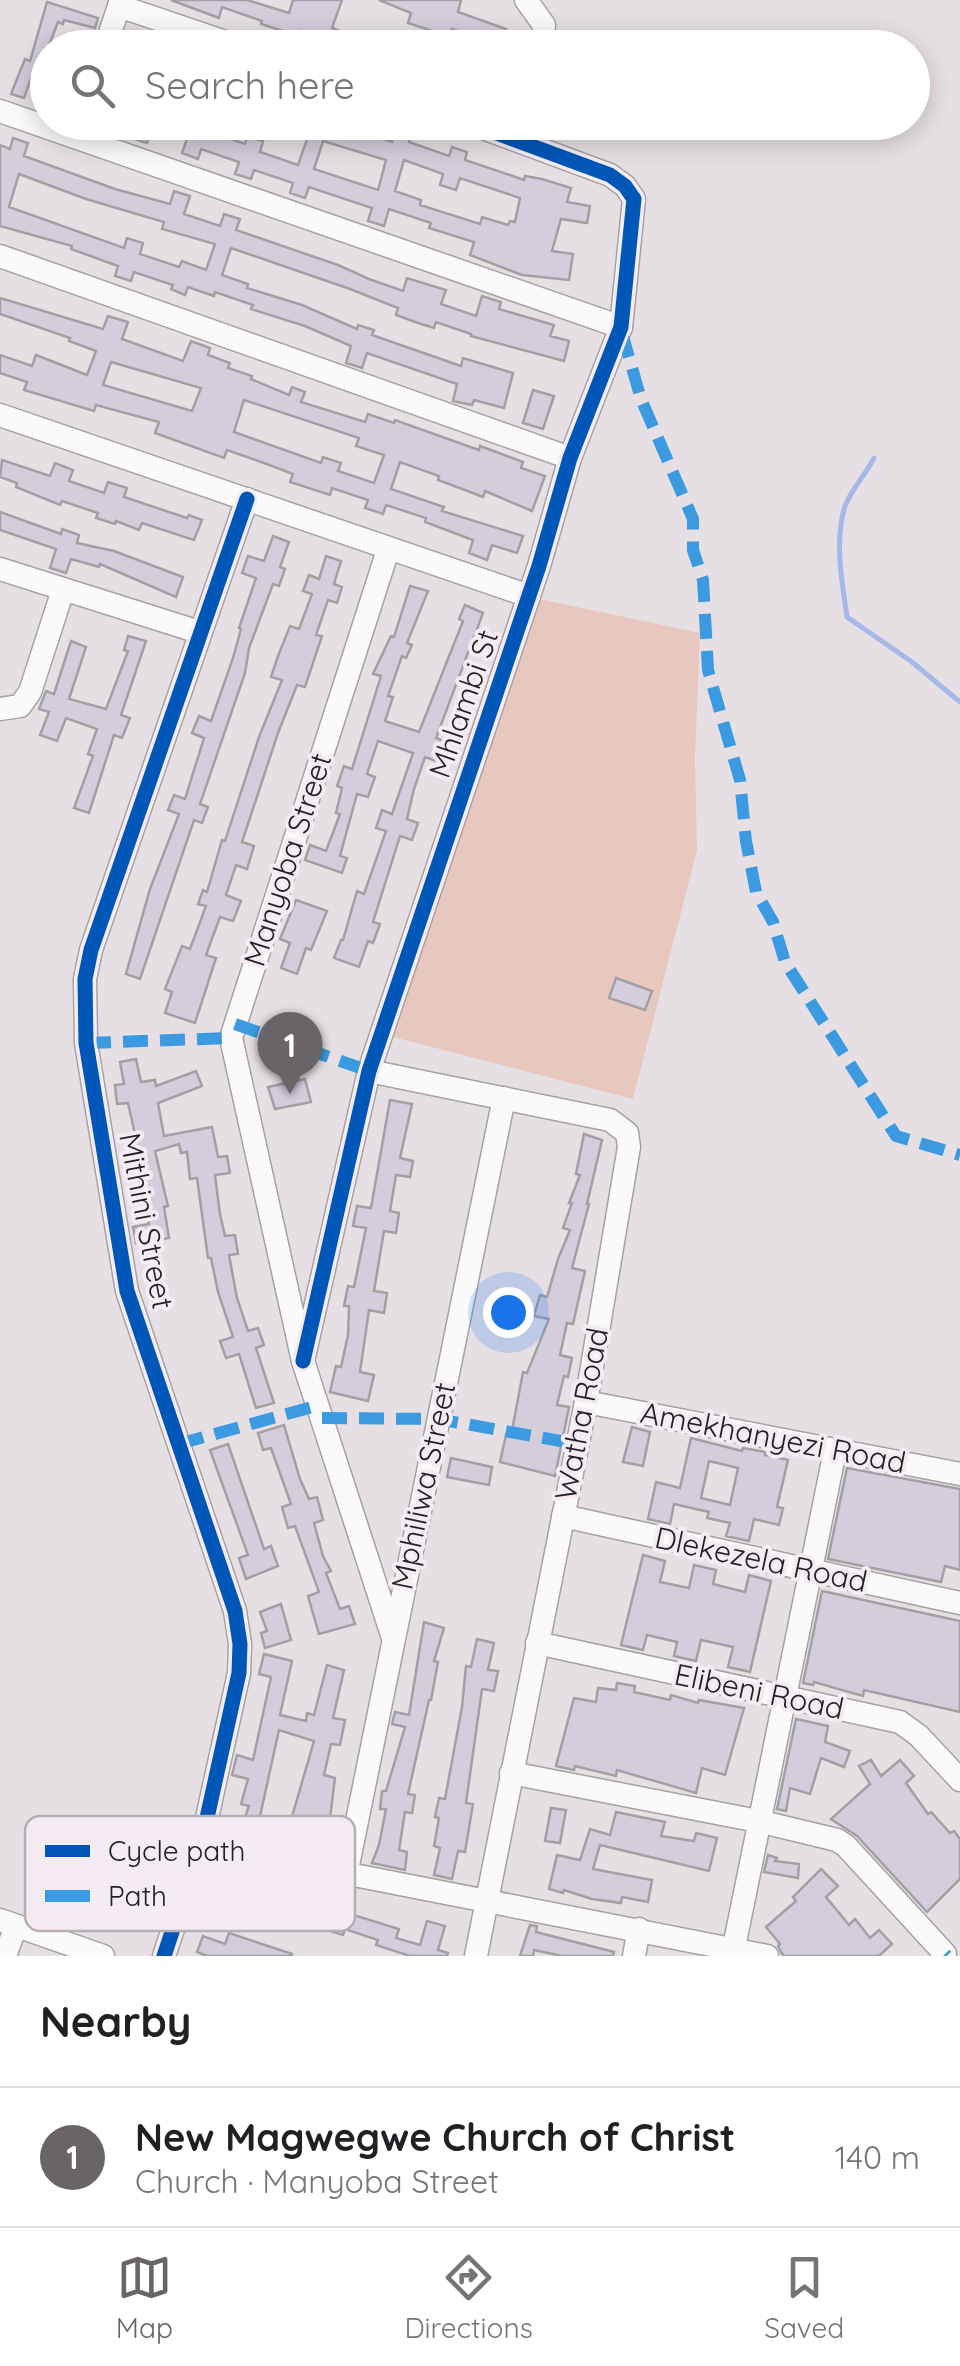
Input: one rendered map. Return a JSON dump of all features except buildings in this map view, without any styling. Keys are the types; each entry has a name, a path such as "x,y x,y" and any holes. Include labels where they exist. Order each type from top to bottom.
{"street":[{"path":"526,0 544,30"},
{"path":"112,30 120,3 194,30"},
{"path":"0,111 30,118"},
{"path":"106,140 621,327"},
{"name":"Mhlambi St","path":"303,1361 368,1070 529,596 570,458 621,327 634,199 610,175 536,140"},
{"path":"0,256 570,458"},
{"path":"0,415 529,596"},
{"name":"Mithini Street","path":"207,1816 239,1672 240,1644 235,1611 127,1291 86,1043 84,1001 90,950 247,498"},
{"name":"Manyoba Street","path":"388,550 231,1038 303,1361 392,1636"},
{"path":"0,569 199,632"},
{"path":"0,709 20,706 30,692 63,590"},
{"name":"Watha Road","path":"368,1070 610,1120 626,1133 629,1147 586,1402 476,1956"},
{"name":"Mphiliwa Street","path":"355,1828 504,1098"},
{"name":"Amekhanyezi Road","path":"586,1402 960,1474"},
{"path":"734,1948 834,1451"},
{"name":"Dlekezela Road","path":"563,1516 960,1602"},
{"name":"Elibeni Road","path":"537,1643 900,1722 919,1736 960,1780"},
{"path":"511,1773 825,1837 846,1846 945,1954 942,1956"},
{"path":"355,1877 768,1956"},
{"path":"5,1956 8,1923"},
{"path":"634,1956 640,1929"},
{"path":"31,1931 102,1956"},
{"name":"Mithini Street","path":"164,1956 172,1931"}],"shaded area":[{"path":"539,599 700,633 695,759 697,850 633,1099 393,1037"}],"waterway":[{"path":"874,458 848,500 842,520 840,562 847,617 912,662 960,702"}],"marked path":[{"path":"622,333 641,399 693,519 693,550 703,580 708,670 740,780 756,892 773,922 785,962 896,1136 960,1155"},
{"path":"235,1024 369,1071"},
{"path":"86,1043 231,1038"},
{"path":"179,1444 316,1406"},
{"path":"322,1418 438,1419 577,1444"}],"cycle path":[{"path":"303,1361 369,1071 539,566 570,458 621,327 634,199 610,175 516,140"},
{"path":"207,1816 239,1673 240,1644 235,1611 127,1291 86,1043 85,979 91,950 247,499"},
{"path":"164,1956 172,1931"}],"place":[{"name":"New Magwegwe Church of Christ","path":"290,1094"}]}
